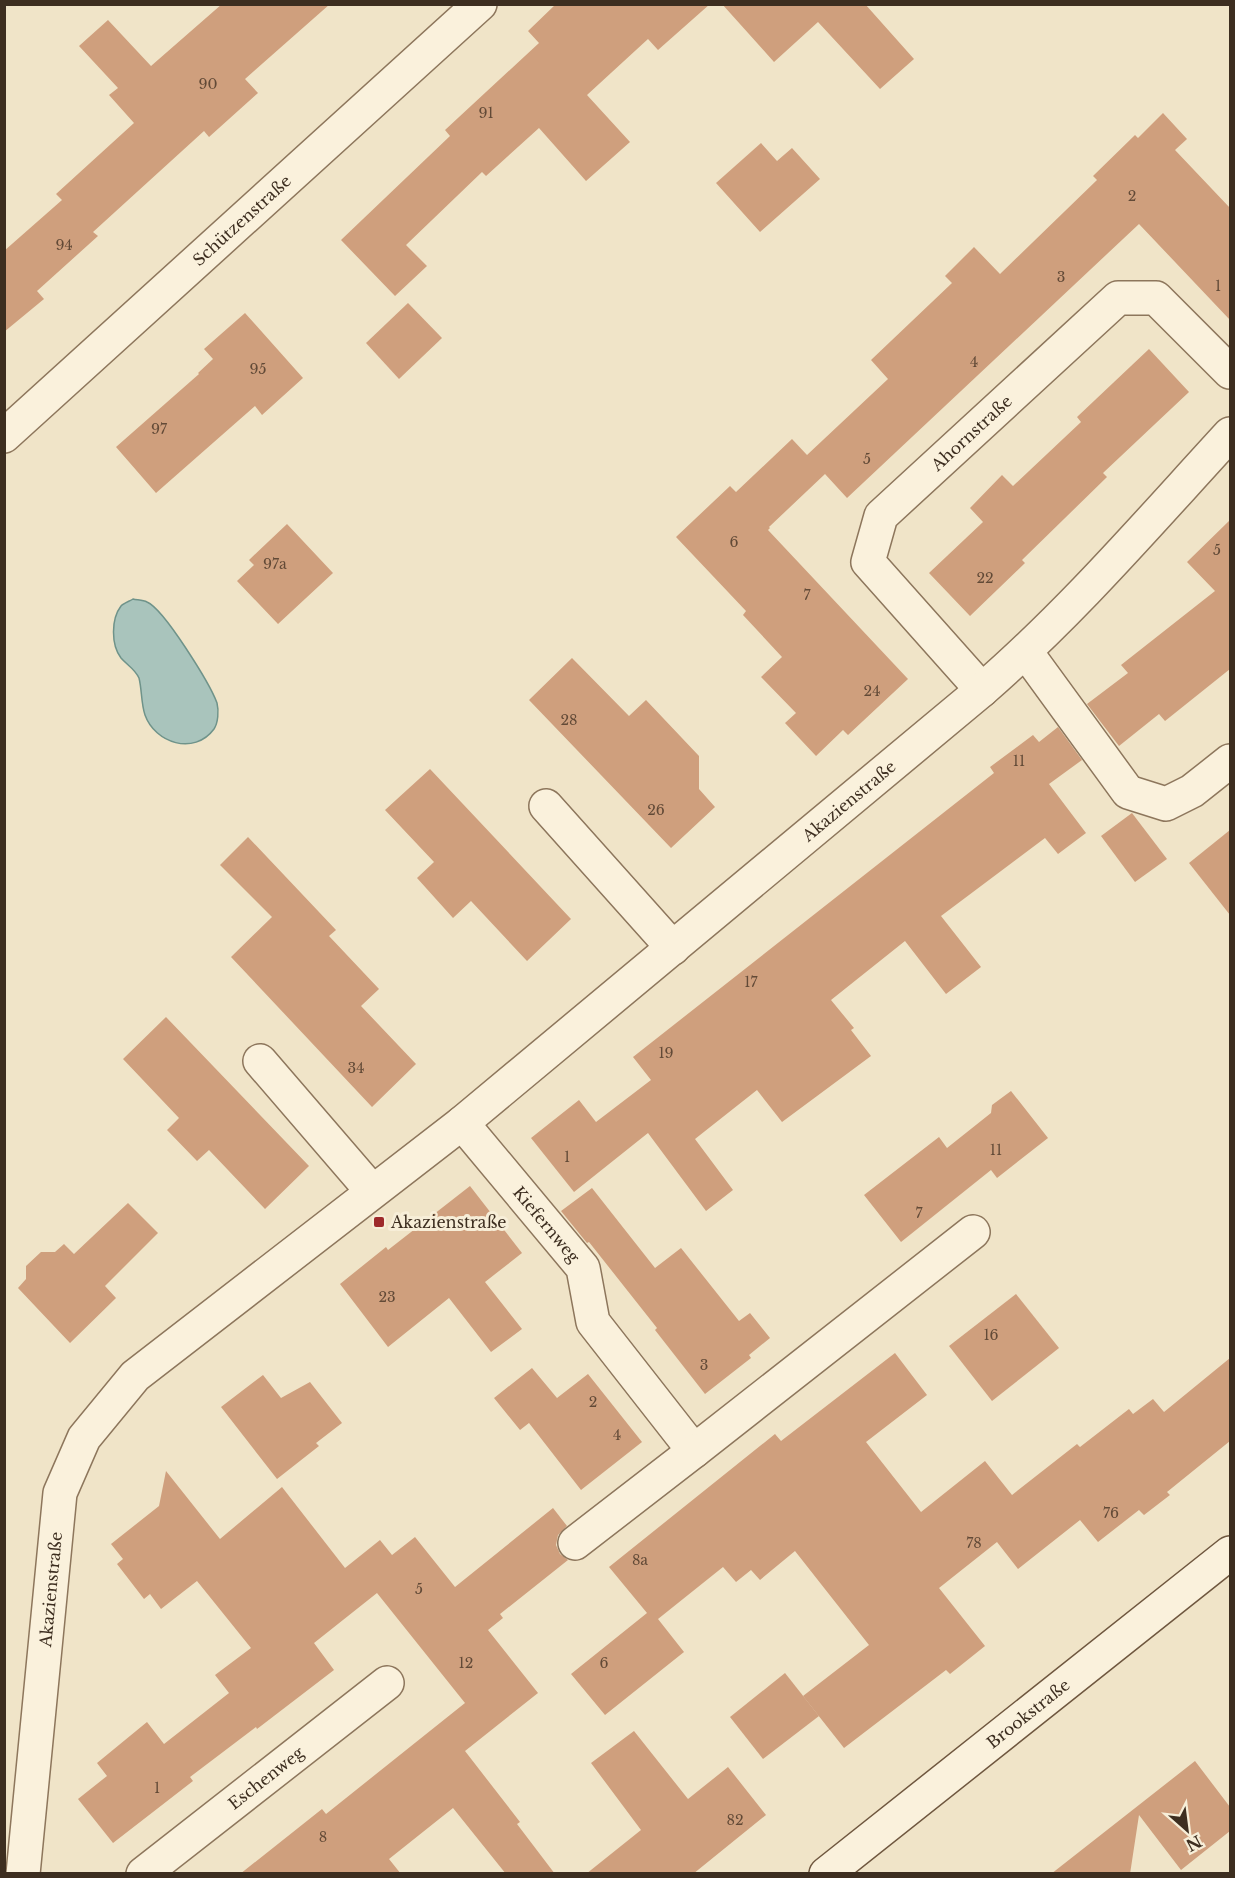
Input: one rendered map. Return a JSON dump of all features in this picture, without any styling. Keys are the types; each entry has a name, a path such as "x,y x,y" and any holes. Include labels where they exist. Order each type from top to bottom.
{"street":[{"name":"Schützenstraße","path":"4,436 480,4"},
{"name":"Ahornstraße","path":"982,690 868,562 881,516 1118,298 1156,298 1230,372"},
{"name":"Akazienstraße","path":"23,1874 60,1493 84,1438 135,1376 462,1123 982,690 1026,652 1115,562 1230,434"},
{"path":"1026,652 1128,792 1166,804 1192,791 1230,761"},
{"path":"546,806 673,948"},
{"path":"260,1061 372,1191"},
{"name":"Kiefernweg","path":"462,1123 583,1268 593,1322 694,1451"},
{"path":"575,1543 973,1232"},
{"name":"Brookstraße","path":"826,1874 1230,1553"},
{"name":"Eschenweg","path":"143,1874 387,1683"}],"water":[{"path":"133,599 147,602 164,618 213,693 218,710 214,729 206,737 196,742 176,743 166,739 150,725 145,715 139,678 121,658 114,639 115,618 118,611 122,605"}],"building":[{"path":"222,4 330,4 245,79 258,93 209,137 204,131 93,232 98,236 37,291 44,299 4,332 4,251 62,200 56,194 134,123 109,95 118,88 79,46 108,20 151,66"},
{"path":"556,4 710,4 658,50 648,39 587,95 630,142 586,181 539,128 486,176 482,172 406,245 427,266 395,296 341,240 450,136 445,130 539,43 528,31"},
{"path":"722,4 865,4 914,59 880,89 818,22 774,62"},
{"path":"1163,113 1187,139 1175,150 1230,208 1230,320 1139,224 847,498 825,474 769,527 768,530 908,679 848,735 843,730 816,756 785,723 796,713 761,677 782,657 743,615 746,611 676,537 730,486 736,492 792,439 807,455 888,379 871,360 952,283 945,276 974,247 1000,274 1097,180 1093,176 1135,135 1138,138"},
{"path":"761,143 777,161 792,148 820,179 760,232 716,183"},
{"path":"408,303 442,338 399,379 366,343"},
{"path":"245,313 303,378 262,415 255,406 156,493 116,447 199,374 213,359 204,349"},
{"path":"1149,349 1189,392 1103,473 1107,477 1022,560 1025,563 970,616 929,573 983,522 970,508 1002,475 1013,486 1081,422 1077,417"},
{"path":"1230,520 1230,669 1165,721 1159,714 1119,746 1087,704 1128,673 1121,665 1215,591 1187,562"},
{"path":"287,524 333,573 278,624 237,581 254,565 249,560"},
{"path":"572,658 629,716 646,700 699,756 699,789 715,807 671,848 529,700"},
{"path":"1058,727 1082,760 1049,784 1086,833 1058,854 1045,838 941,916 981,967 946,994 905,941 831,1000 854,1028 851,1030 871,1056 782,1122 757,1090 695,1139 733,1190 706,1211 648,1133 574,1192 531,1138 579,1100 596,1122 651,1080 633,1057 994,773 990,767 1033,735 1039,742"},
{"path":"430,769 571,919 527,961 471,901 453,918 417,878 434,862 385,810"},
{"path":"1132,813 1167,859 1135,882 1101,836"},
{"path":"1230,830 1230,915 1189,863"},
{"path":"248,837 336,930 329,936 379,989 361,1006 416,1064 372,1107 231,957 272,917 220,865"},
{"path":"166,1017 309,1166 265,1209 209,1150 197,1161 167,1130 179,1118 123,1059"},
{"path":"1011,1091 1048,1138 997,1178 991,1170 901,1242 864,1195 939,1137 947,1148 991,1113 992,1105"},
{"path":"470,1186 522,1253 485,1282 522,1329 491,1352 449,1298 388,1347 340,1284 386,1247 388,1250"},
{"path":"592,1188 655,1268 681,1248 739,1321 750,1313 770,1338 749,1355 751,1358 705,1394 655,1330 657,1328 589,1242 587,1243 561,1211"},
{"path":"128,1203 158,1233 105,1286 116,1298 70,1343 18,1288 26,1279 26,1266 41,1252 55,1252 64,1244 74,1254"},
{"path":"1016,1294 1059,1348 992,1401 949,1346"},
{"path":"895,1353 927,1395 866,1442 921,1512 985,1461 1012,1495 1077,1444 1080,1447 1129,1409 1133,1414 1153,1399 1164,1412 1230,1358 1230,1441 1167,1492 1170,1495 1144,1515 1139,1510 1098,1542 1080,1520 1018,1569 997,1542 939,1588 985,1646 950,1674 946,1670 844,1748 803,1696 869,1645 795,1551 760,1580 751,1570 736,1582 723,1567 658,1619 684,1652 605,1715 571,1674 647,1613 609,1567 775,1434 781,1441"},
{"path":"532,1368 557,1398 588,1374 642,1442 581,1490 529,1423 520,1430 494,1398"},
{"path":"263,1375 281,1398 310,1382 342,1423 316,1443 319,1446 277,1479 221,1407"},
{"path":"166,1471 220,1539 282,1487 345,1568 380,1540 392,1555 415,1537 455,1587 553,1508 567,1526 558,1535 556,1545 560,1554 568,1560 500,1614 503,1618 488,1630 538,1693 465,1751 520,1822 517,1824 555,1874 506,1874 453,1808 389,1859 401,1874 240,1874 322,1809 326,1814 465,1703 377,1593 314,1643 334,1670 190,1777 193,1781 113,1843 78,1799 107,1776 97,1763 147,1722 164,1744 229,1693 215,1675 251,1648 197,1581 161,1609 150,1594 144,1599 117,1564 123,1559 111,1544 159,1506"},
{"path":"785,1673 819,1716 763,1759 730,1717"},
{"path":"634,1731 688,1799 728,1767 766,1815 693,1874 586,1874 641,1830 591,1763"},
{"path":"1195,1761 1230,1807 1230,1831 1181,1870 1139,1815 1130,1874 1051,1874"}],"place":[{"name":"Akazienstraße","path":"379,1222"}]}
